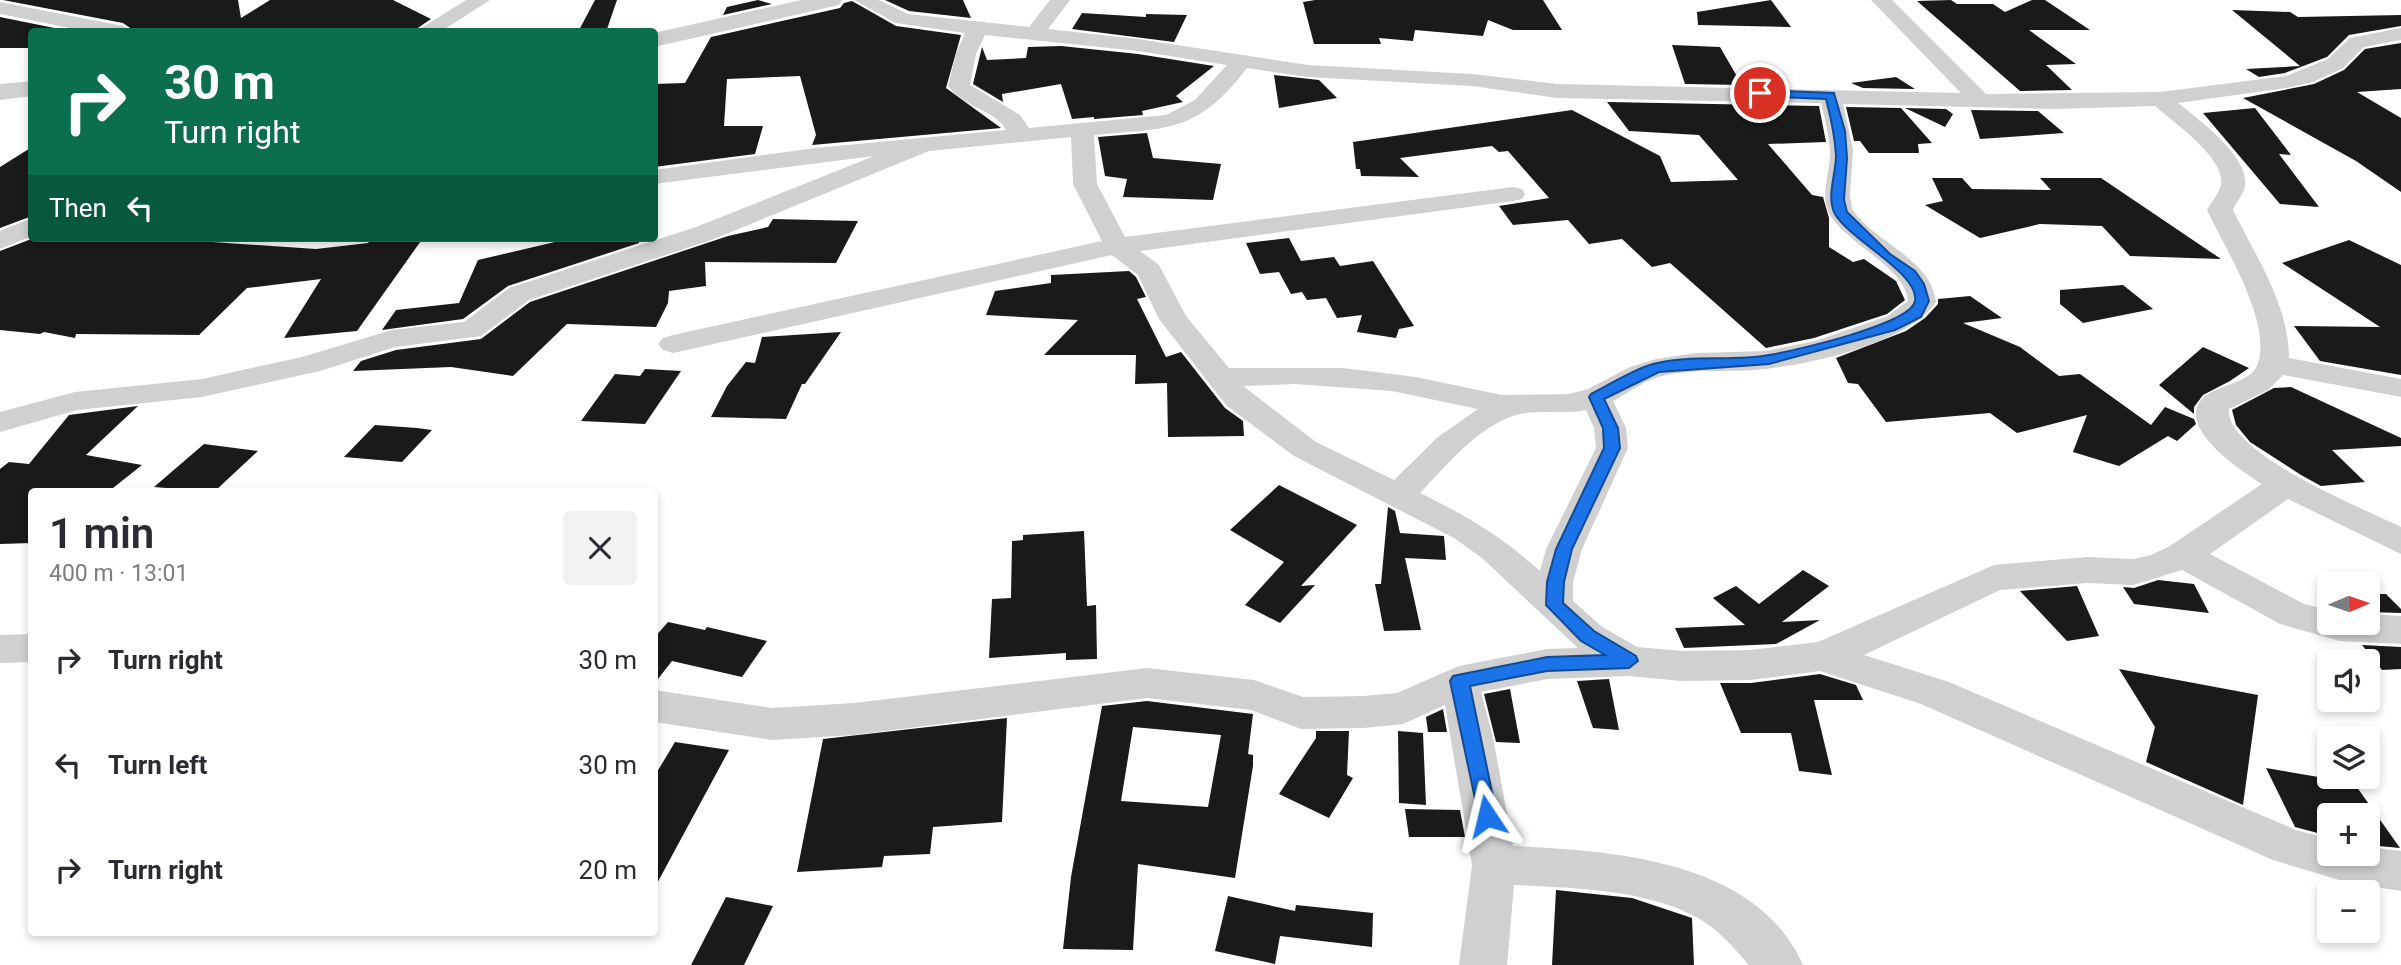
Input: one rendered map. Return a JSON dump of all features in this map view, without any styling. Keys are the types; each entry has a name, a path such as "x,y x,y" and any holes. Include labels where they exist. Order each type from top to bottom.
{"street":[{"path":"432,28 480,0"},
{"path":"658,39 831,0"},
{"path":"864,0 904,19 1138,45 1308,71 1472,80 1557,90 2053,102 2160,99 2304,78 2351,53 2357,43 2369,38 2401,34"},
{"path":"1033,35 1060,0"},
{"path":"1881,0 1979,99"},
{"path":"0,8 102,28"},
{"path":"977,29 966,54 959,86 966,97 1013,119 1019,125 1019,135"},
{"path":"658,176 815,155 1170,121 1192,114 1242,60"},
{"path":"0,92 28,88"},
{"path":"1221,378 1261,375 1356,377 1513,405 1547,404 1596,397 1656,368 1769,359 1890,327 1916,314 1922,301 1919,287 1911,274 1886,256 1841,213 1838,200 1842,158 1839,131 1830,96"},
{"path":"2160,99 2218,150 2232,167 2233,186 2220,211 2250,269 2273,327 2275,358 2267,376 2215,404 2212,417 2218,432 2237,450 2286,484 2401,542"},
{"path":"1082,130 1085,184 1117,246 1149,271 1173,319 1221,378 1256,414 1305,449 1466,530 1494,548 1588,636 1629,661"},
{"path":"0,422 75,401 202,388 309,365 392,339 471,330 487,321 519,294 705,233 921,145"},
{"path":"673,344 1117,246 1513,194"},
{"path":"0,242 28,228"},
{"path":"2272,365 2401,388"},
{"path":"1555,605 1555,582 1564,549 1612,448 1610,428 1596,397"},
{"path":"1397,496 1458,434 1480,418 1513,405"},
{"path":"0,440 42,410"},
{"path":"658,707 772,724 854,719 1147,683 1254,695 1301,713 1364,712 1403,708 1459,681 1547,664 1629,661 1682,666 1751,665 1820,656 1862,641 1994,578 2087,569 2133,572 2161,565 2183,555 2286,484"},
{"path":"2183,555 2293,614 2340,627 2401,630"},
{"path":"0,649 28,648"},
{"path":"1820,656 1935,693 2289,847 2349,864 2401,871"},
{"path":"1459,681 1473,738 1494,865 1483,965"},
{"path":"1494,865 1544,867 1655,882 1715,904 1763,945 1779,965"}],"building":[{"path":"3,0 238,0 241,18 270,0 393,0 431,19 418,28 130,28 123,23"},
{"path":"595,0 617,0 607,28 580,28"},
{"path":"758,0 772,4 723,15 727,7"},
{"path":"885,0 963,0 971,18 909,11"},
{"path":"1543,0 1562,30 1513,30 1488,20 1483,36 1415,30 1413,41 1379,38 1381,44 1314,44 1303,2"},
{"path":"1771,0 1791,27 1698,25 1697,12"},
{"path":"1951,0 1957,4 1993,4 2005,12 2032,0 2045,0 2090,30 2029,30 2076,64 2046,65 2072,90 2020,91 1917,1"},
{"path":"852,1 896,26 961,35 946,88 1001,128 812,145 816,135 800,76 727,79 724,126 763,126 755,154 658,166 658,84 685,83 711,37 840,8 844,3"},
{"path":"2232,10 2290,12 2298,17 2401,15 2401,26 2349,35 2327,57 2285,73 2259,77 2246,69 2300,66"},
{"path":"1082,13 1146,17 1146,14 1187,15 1174,42 1072,29"},
{"path":"0,17 54,28 28,28 28,48 0,48"},
{"path":"2401,43 2401,89 2357,92 2401,118 2401,192 2356,161 2243,98 2314,84 2344,70 2365,49"},
{"path":"1672,45 1720,47 1742,85 1685,84"},
{"path":"1061,46 1214,66 1176,96 1183,102 1142,111 1143,115 1094,119 1072,119 1061,84 1002,94 1003,102 973,84 982,47 987,60 1026,58 1028,47"},
{"path":"1274,75 1319,80 1337,98 1279,108"},
{"path":"1896,77 1915,89 1863,88 1851,83"},
{"path":"1607,102 1819,106 1826,142 1768,144 1812,195 1823,197 1829,218 1829,247 1853,262 1864,259 1896,281 1905,300 1887,314 1814,338 1766,348 1670,263 1652,267 1622,239 1589,244 1568,220 1513,225 1499,206 1549,198 1508,151 1499,152 1492,146 1400,158 1419,177 1361,176 1360,169 1356,169 1353,142 1572,110 1660,156 1671,182 1738,180 1699,135 1629,131"},
{"path":"1846,107 1901,108 1932,143 1918,144 1919,153 1869,153 1860,141 1854,141"},
{"path":"1905,108 1946,109 1953,114 1945,127"},
{"path":"2255,108 2291,155 2279,154 2319,207 2280,204 2203,113"},
{"path":"1971,110 2038,111 2064,133 1980,139"},
{"path":"1147,133 1153,158 1221,164 1213,200 1123,197 1127,179 1105,176 1098,137"},
{"path":"28,150 28,218 0,228 0,167"},
{"path":"1932,178 1962,178 1972,189 2051,190 2040,178 2101,178 2221,259 2130,256 2102,226 2040,224 1980,238 1925,205 1943,201"},
{"path":"773,219 858,221 836,263 705,262 706,286 669,291 668,303 656,327 567,324 513,376 451,367 353,371 361,361 396,350 481,339 530,302 728,236 768,227"},
{"path":"1289,238 1301,261 1334,257 1340,266 1373,261 1414,326 1399,329 1396,338 1357,332 1362,315 1337,318 1326,298 1307,300 1302,292 1291,294 1279,272 1260,274 1246,243"},
{"path":"28,240 212,242 316,249 369,242 420,242 357,331 284,338 321,279 247,288 199,335 76,334 75,338 44,332 40,334 0,330 0,251"},
{"path":"2349,240 2401,265 2401,375 2320,361 2294,326 2380,327 2282,263"},
{"path":"555,242 639,242 508,286 463,319 382,330 396,310 459,303 478,260"},
{"path":"1129,271 1136,277 1146,297 1137,299 1166,357 1181,352 1225,408 1243,421 1244,436 1168,437 1167,383 1135,384 1136,355 1044,355 1078,320 986,315 995,291 1051,283 1051,275"},
{"path":"2123,285 2153,309 2083,323 2060,304 2060,290"},
{"path":"1970,296 2002,318 1963,323 2020,347 2059,376 2080,374 2151,425 2165,407 2194,419 2196,424 2177,441 2168,436 2119,466 2073,452 2087,415 2017,433 1990,413 1886,422 1858,384 1848,383 1836,358 1906,331 1925,318 1938,304 1938,299"},
{"path":"841,332 805,384 802,384 786,419 711,417 727,386 746,362 755,363 762,337"},
{"path":"2203,347 2249,368 2203,395 2194,407 2194,414 2159,385"},
{"path":"645,369 681,371 645,424 581,421 615,374 640,376"},
{"path":"2291,387 2401,438 2401,446 2332,450 2365,482 2321,486 2250,442 2236,425 2232,410 2274,388"},
{"path":"138,406 86,455 142,465 113,488 28,488 28,543 0,544 0,469 9,462 29,464 69,415"},
{"path":"375,425 432,430 402,462 344,457"},
{"path":"204,444 258,451 218,488 154,487"},
{"path":"1279,485 1357,525 1301,586 1315,585 1280,623 1245,605 1284,562 1230,530"},
{"path":"1388,507 1395,511 1400,533 1444,536 1446,560 1405,558 1421,630 1384,631 1375,584 1381,584"},
{"path":"1084,531 1087,606 1096,605 1097,659 1066,660 1066,653 989,658 992,599 1011,598 1012,541 1023,540 1023,535"},
{"path":"1803,570 1829,586 1782,622 1820,620 1776,644 1684,648 1675,628 1745,625 1713,598 1736,586 1759,604"},
{"path":"2158,580 2194,584 2209,613 2134,604 2123,587 2134,588"},
{"path":"2077,586 2099,636 2067,641 2020,591"},
{"path":"2380,594 2386,594 2401,609 2401,613 2380,612"},
{"path":"668,622 705,630 707,627 767,641 742,677 672,661 658,679 658,633"},
{"path":"2362,645 2401,647 2401,669 2382,670 2380,649 2365,649"},
{"path":"2119,669 2258,695 2243,805 2146,762 2155,727"},
{"path":"1820,674 1856,685 1863,700 1814,700 1832,775 1799,771 1791,733 1741,733 1720,683 1751,683"},
{"path":"1609,679 1619,730 1593,728 1577,681"},
{"path":"1510,689 1520,743 1496,742 1484,694"},
{"path":"1147,701 1253,714 1248,754 1253,755 1253,766 1235,878 1138,864 1133,950 1063,949 1071,877 1102,706","holes":["1133,727 1221,735 1208,807 1121,801"]},
{"path":"1443,709 1447,732 1428,732 1426,717"},
{"path":"1007,718 1002,822 933,827 930,854 884,856 882,867 797,872 823,739"},
{"path":"1316,731 1349,731 1347,775 1353,778 1329,818 1279,794 1316,738"},
{"path":"1398,731 1423,733 1426,805 1399,803"},
{"path":"675,742 729,750 658,882 658,770"},
{"path":"2266,768 2317,777 2317,789 2358,789 2368,803 2317,803 2317,833 2295,827"},
{"path":"1405,809 1460,810 1465,837 1409,837"},
{"path":"2380,820 2400,848 2380,846"},
{"path":"1556,890 1632,898 1692,918 1694,965 1552,965"},
{"path":"1228,896 1295,911 1296,905 1373,913 1372,947 1280,936 1275,964 1215,951"},
{"path":"726,897 773,906 744,965 691,965"}],"route":[{"path":"1487,816 1473,738 1459,681 1547,664 1629,661 1588,636 1555,605 1555,582 1564,549 1612,448 1610,428 1596,397 1656,368 1769,359 1890,327 1916,314 1922,301 1919,287 1911,274 1886,256 1841,213 1838,200 1842,158 1839,131 1830,96 1760,93"}]}
